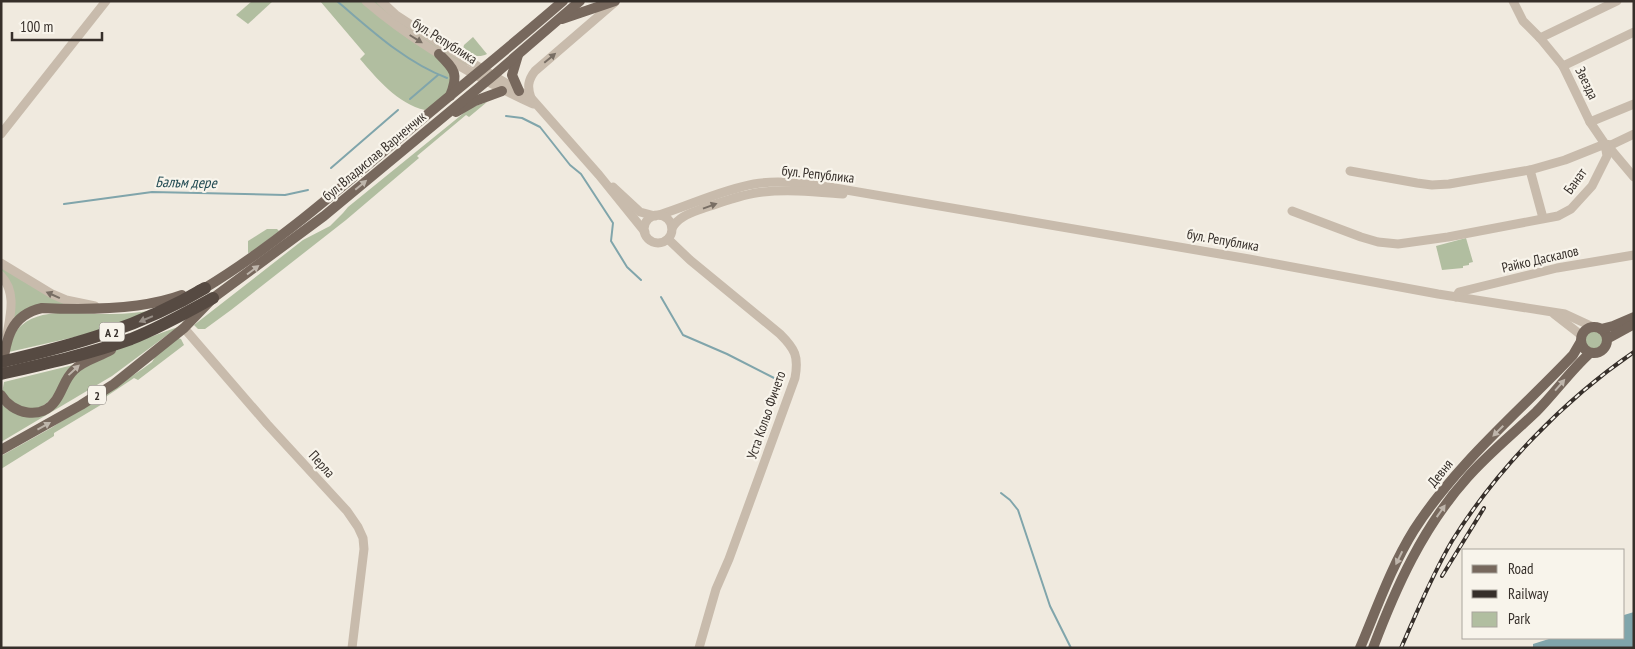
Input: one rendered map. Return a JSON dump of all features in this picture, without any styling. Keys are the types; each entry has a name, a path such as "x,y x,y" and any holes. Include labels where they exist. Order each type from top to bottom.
{"highway":[{"name":"A 2","path":"6,369 84,353 130,339 175,319 209,293"},
{"name":"A 2","path":"6,369 121,329 183,301 209,293"}],"main road":[{"name":"бул. Владислав Варненчик","path":"184,328 209,293 244,263 347,183 563,1"},
{"name":"бул. Владислав Варненчик","path":"209,293 324,216 580,1"},
{"path":"559,20 616,1"},
{"path":"439,54 455,72 456,81 450,96"},
{"path":"519,54 512,75 519,91"},
{"path":"435,123 475,101 502,90"},
{"path":"6,369 6,341 16,323 33,310 42,308 136,306 209,293"},
{"path":"1634,316 1613,326 1587,328 1581,339 1586,351 1595,353 1604,348 1607,339 1634,324"},
{"name":"2","path":"1,450 114,384 184,328"},
{"path":"1596,328 1607,339"},
{"path":"1,395 10,406 20,412 33,412 47,408 56,400 68,375 77,367 130,339"},
{"name":"Девня","path":"1360,648 1397,561 1426,512 1461,467 1573,355 1581,339"},
{"name":"Девня","path":"1373,648 1414,552 1442,508 1468,477 1503,441 1536,412 1590,353"}],"street":[{"path":"1,134 106,1"},
{"name":"бул. Република","path":"366,1 402,30 439,54 531,98 599,175 646,236 652,242 660,243 668,239"},
{"name":"бул. Република","path":"381,1 412,26 479,73"},
{"path":"531,98 528,84 535,70 616,1"},
{"name":"Звезда","path":"1513,1 1523,21 1563,66 1590,122 1634,177"},
{"path":"1540,38 1617,1"},
{"path":"1563,66 1634,32"},
{"name":"бул. Република","path":"490,78 502,90 542,109"},
{"path":"1590,122 1634,104"},
{"path":"1606,144 1611,145 1634,134"},
{"name":"Банат","path":"1292,211 1378,242 1398,244 1448,238 1558,216 1581,200 1592,186 1607,153 1606,144 1565,160 1530,170 1449,184 1432,185 1350,171"},
{"path":"1530,170 1543,218"},
{"name":"бул. Република","path":"599,175 640,212 669,221 672,228"},
{"name":"бул. Република","path":"657,216 728,191 764,183 779,182 823,186 1095,232 1456,297 1569,315 1596,328"},
{"name":"бул. Република","path":"672,228 678,219 685,215 728,200 762,192 808,192 888,198"},
{"path":"644,232 646,222 657,216"},
{"path":"668,239 672,228"},
{"name":"Уста Кольо Фичето","path":"668,239 690,260 793,346 797,361 795,378 716,589 699,648"},
{"name":"Райко Даскалов","path":"1456,297 1459,292 1557,268 1634,255"},
{"path":"1,263 52,294 66,300 100,307"},
{"path":"1,276 9,287 11,298 6,341"},
{"name":"бул. Република","path":"1552,312 1581,339"},
{"name":"Перла","path":"184,328 267,424 347,511 358,528 363,538 364,548 352,648"}],"green space":[{"path":"252,1 273,1 248,24 236,15"},
{"path":"320,1 382,1 470,62 464,69 450,65 450,96 425,110 415,107 389,90 374,75 360,59 365,54"},
{"path":"473,37 487,54 477,56 463,49 464,45"},
{"path":"487,102 469,117 466,115 346,220 231,310 205,329 198,329 194,325 303,240 330,226 348,207 470,108"},
{"path":"267,229 277,229 279,231 248,253 248,241"},
{"path":"1466,238 1473,262 1463,266 1463,268 1442,270 1436,246"},
{"path":"1,267 46,294 75,306 48,305 32,307 18,315 11,322 6,276"},
{"path":"157,310 101,331 9,352 13,337 19,328 31,319 41,315 53,313 123,314"},
{"path":"178,327 112,376 1,442 1,404 10,411 43,414 65,383 84,367 123,347"},
{"path":"1590,331 1598,331 1603,336 1601,347 1590,349 1585,344 1585,336"},
{"path":"178,338 181,339 184,345 138,380 134,378 104,398 104,403 54,433 54,436 1,469 1,456 51,428 141,370 152,362 157,354"},
{"path":"73,365 60,388 45,404 36,409 26,409 15,404 2,393 4,382"}],"water":[{"path":"1634,612 1634,648 1533,648 1533,644 1549,639 1625,639 1625,615"}],"waterway":[{"path":"337,1 403,54 447,78"},
{"name":"Балъм дере","path":"410,99 438,75"},
{"name":"Балъм дере","path":"331,168 398,110"},
{"path":"506,116 522,118 540,127 570,165 581,174 613,223 611,241 627,267 641,280"},
{"name":"Балъм дере","path":"64,204 152,192 285,195 308,190"},
{"path":"661,297 683,335 727,354 782,382"},
{"path":"1001,493 1018,510 1050,606 1071,648"}],"railway":[{"path":"1401,648 1425,594 1452,541 1490,488 1511,462 1558,414 1582,392 1634,352"},
{"path":"1442,576 1484,508"}]}
